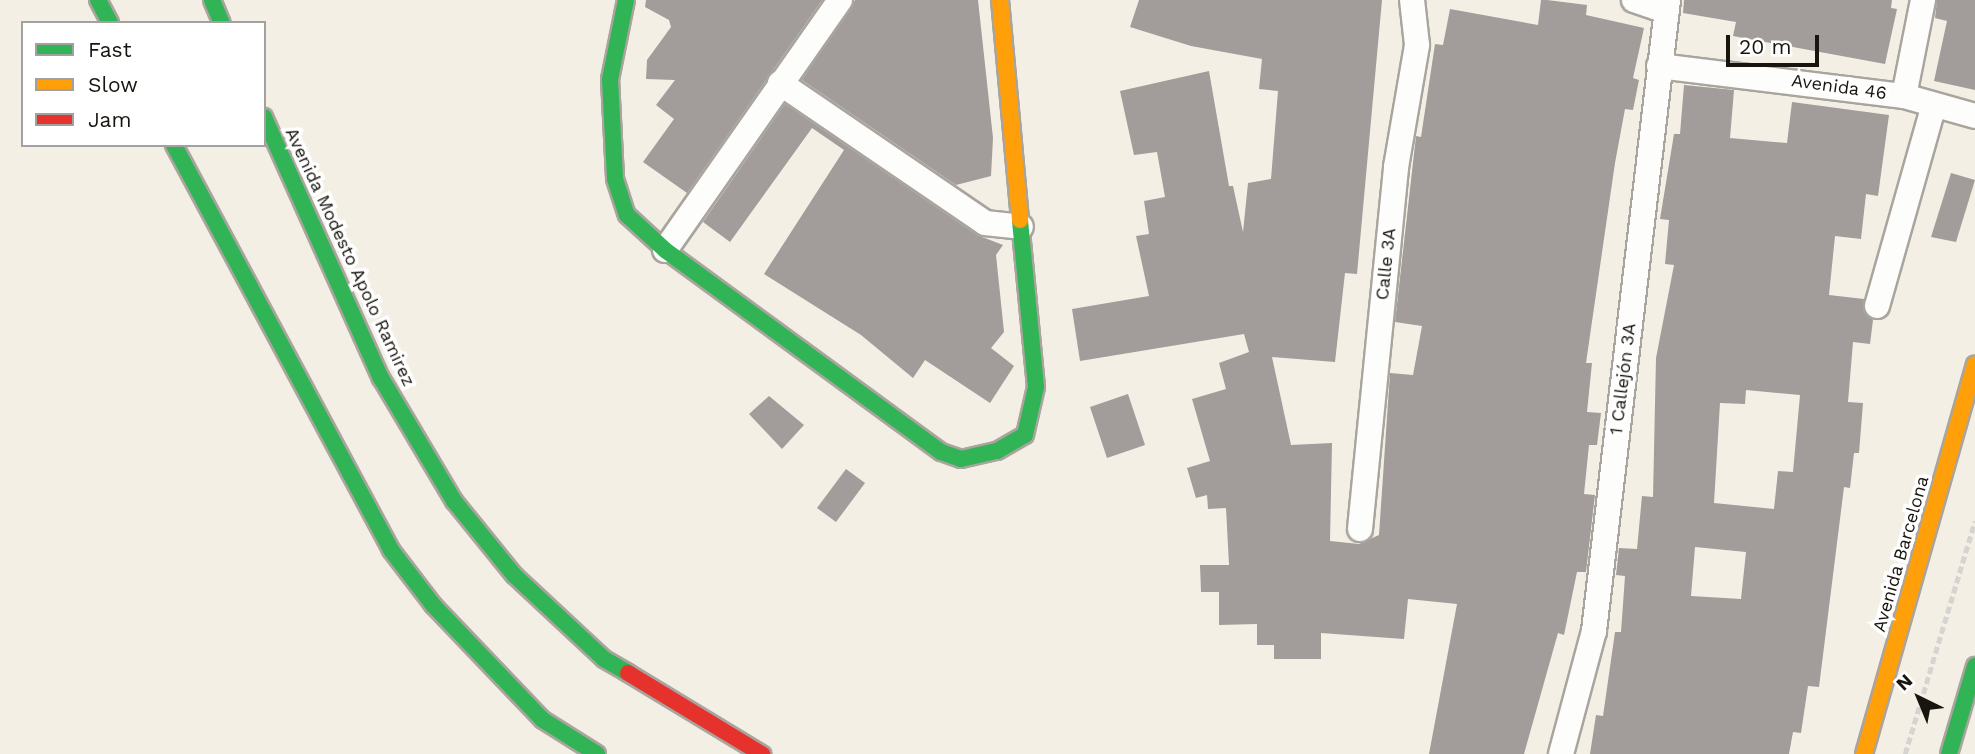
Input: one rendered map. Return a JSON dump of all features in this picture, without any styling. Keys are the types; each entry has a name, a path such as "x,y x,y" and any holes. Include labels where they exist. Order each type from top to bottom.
{"main road":[{"path":"98,0 109,21"},
{"path":"212,0 221,21"},
{"path":"626,0 610,79 615,180 627,215 665,250 941,452 961,459 997,451 1025,435 1036,387 1000,0"},
{"name":"Avenida Modesto Apolo Ramirez","path":"266,121 382,378 454,501 514,575 604,659 762,754"},
{"path":"175,147 391,550 433,605 543,720 597,754"},
{"name":"Avenida Barcelona","path":"1864,754 1975,365"},
{"path":"1949,754 1975,666"}],"street":[{"path":"665,250 840,0"},
{"name":"Calle 3A","path":"1360,529 1396,167 1417,45 1412,0"},
{"path":"1634,0 1667,6"},
{"path":"1904,96 1923,0"},
{"name":"1 Callejón 3A","path":"1561,754 1594,631 1667,6"},
{"name":"Avenida 46","path":"1660,66 1904,96 1975,116"},
{"path":"780,83 985,223 1021,227"},
{"path":"1877,306 1934,105"}],"path":[{"path":"1905,754 1975,521"}],"building":[{"path":"646,0 822,0 687,193 643,162 674,119 656,105 675,80 646,79 647,60 671,27 669,20 645,7"},
{"path":"855,0 978,0 993,138 991,176 956,185 802,80"},
{"path":"1139,0 1382,0 1357,274 1345,273 1335,362 1272,357 1291,445 1332,443 1330,541 1359,544 1379,535 1390,373 1413,375 1422,326 1395,322 1416,136 1421,137 1435,44 1443,45 1450,9 1538,25 1541,0 1547,0 1587,5 1586,15 1644,28 1633,78 1639,80 1633,110 1625,109 1615,163 1586,363 1592,363 1587,412 1601,413 1597,445 1589,445 1584,494 1595,495 1586,572 1577,572 1564,635 1558,633 1524,754 1429,754 1457,604 1408,599 1404,639 1321,633 1321,659 1274,659 1274,645 1257,645 1257,624 1219,625 1219,592 1201,592 1200,565 1229,565 1226,508 1208,509 1207,495 1196,498 1187,468 1210,461 1192,399 1226,389 1219,363 1249,352 1244,334 1080,361 1072,309 1149,296 1136,236 1149,234 1144,201 1165,197 1157,152 1134,155 1120,91 1209,71 1229,186 1233,186 1243,232 1248,183 1271,179 1278,91 1259,89 1262,59 1191,46 1130,27"},
{"path":"1684,0 1892,0 1891,8 1897,9 1885,64 1733,36 1736,22 1683,13"},
{"path":"1937,0 1975,0 1975,90 1934,81 1947,21 1935,18"},
{"path":"1684,85 1734,90 1730,138 1787,143 1792,102 1889,115 1878,196 1866,194 1861,239 1835,236 1829,295 1864,299 1863,310 1873,320 1870,344 1853,342 1848,402 1863,403 1859,453 1854,453 1850,488 1844,487 1819,687 1808,686 1801,733 1793,732 1789,754 1590,754 1596,715 1603,716 1615,632 1621,632 1625,576 1616,575 1619,548 1637,549 1642,496 1653,497 1656,358 1674,265 1665,264 1669,220 1660,219 1674,134 1680,134","holes":["1746,390 1800,395 1793,472 1778,471 1774,509 1714,503 1720,403 1745,404","1695,547 1746,552 1741,599 1691,596"]},
{"path":"785,104 977,235 1003,245 996,255 1004,332 991,348 1014,366 990,403 925,360 913,378 861,335 764,274 844,150 812,128 730,242 703,222"},
{"path":"1951,173 1975,180 1956,242 1931,237"},
{"path":"1128,394 1145,445 1107,458 1090,407"},
{"path":"769,396 804,425 782,449 749,414"},
{"path":"846,469 865,483 836,522 817,508"}],"traffic: fast":[{"path":"98,0 109,21"},
{"path":"212,0 221,21"},
{"path":"626,0 610,79 615,179 627,215 665,250 941,452 961,459 997,451 1025,435 1036,387 1020,220"},
{"path":"266,121 381,378 454,501 514,575 604,659 628,673"},
{"path":"175,147 391,550 433,605 543,720 597,754"},
{"path":"1949,754 1975,666"}],"traffic: slow":[{"path":"1000,0 1020,220"},
{"path":"1864,754 1975,365"}],"traffic: jam":[{"path":"628,673 762,754"}]}
